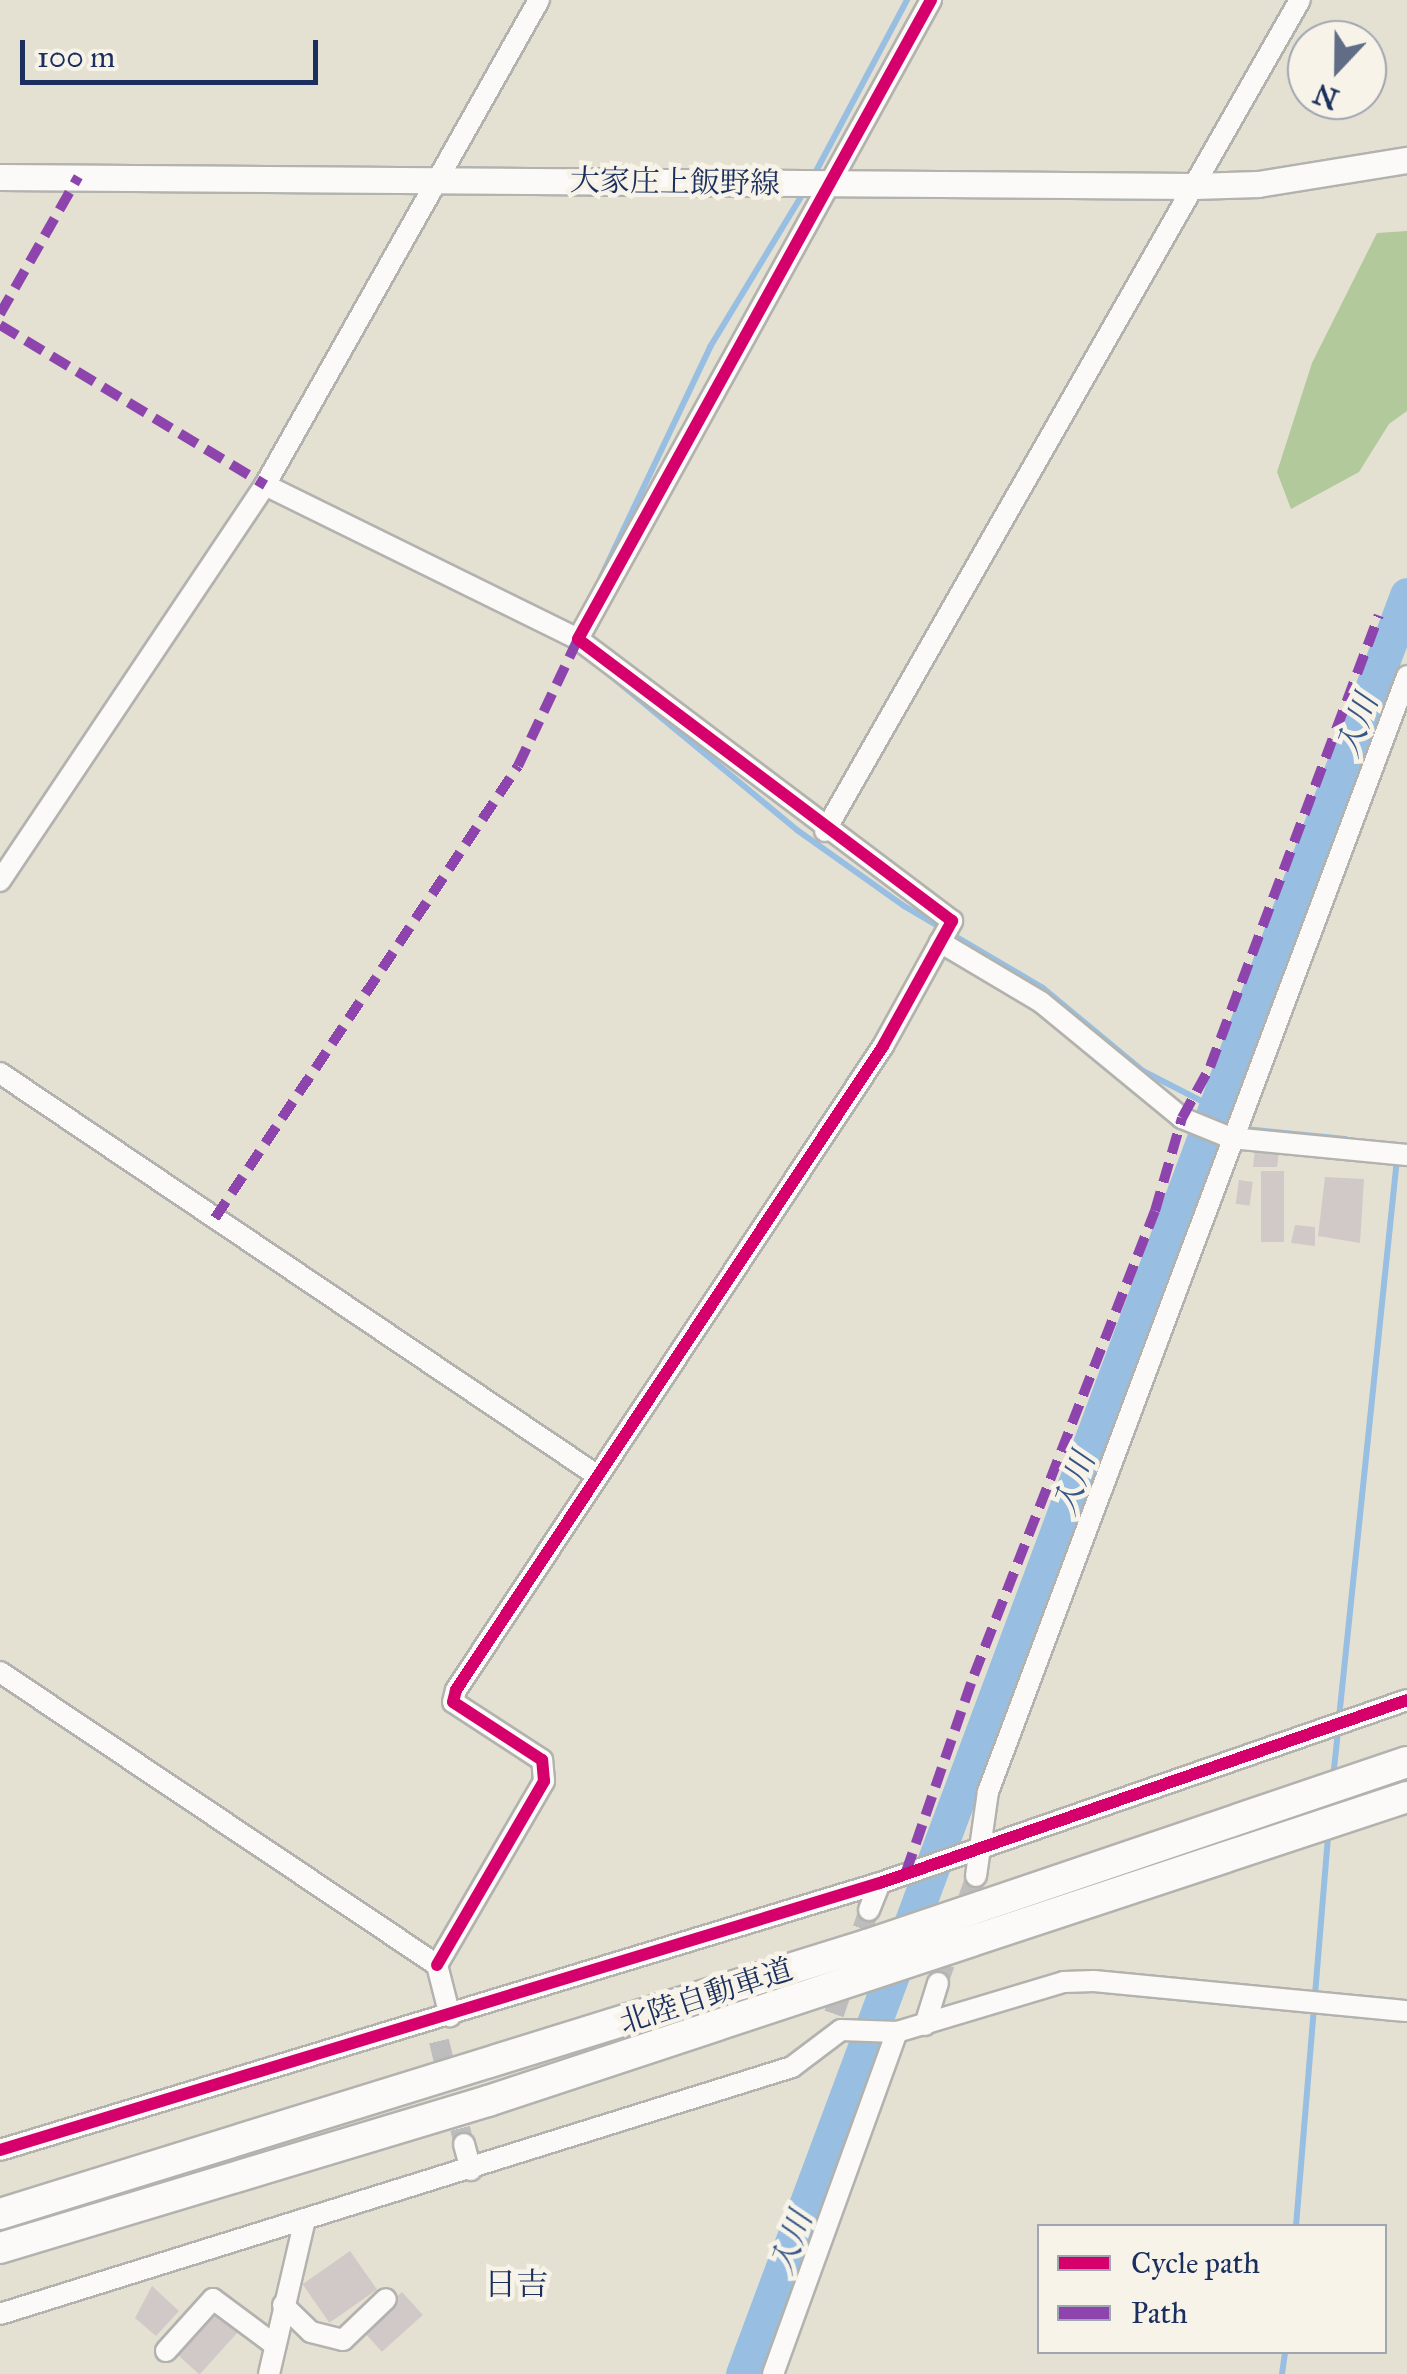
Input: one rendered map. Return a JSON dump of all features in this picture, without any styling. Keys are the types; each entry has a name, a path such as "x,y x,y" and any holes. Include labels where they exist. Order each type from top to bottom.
{"highway":[{"name":"北陸自動車道","path":"0,2214 867,1945 1407,1762"},
{"name":"北陸自動車道","path":"0,2248 860,1981 940,1968 1407,1797"}],"main road":[{"name":"大家庄上飯野線","path":"0,177 1194,186 1289,181 1407,160"}],"street":[{"path":"0,880 265,485 539,0"},
{"path":"578,639 833,184 931,0"},
{"path":"826,832 1300,0"},
{"path":"265,485 578,639 826,832 952,921 882,1046 456,1690 453,1702 542,1760 544,1781 438,1965 441,2026"},
{"path":"976,1876 988,1792 1407,676"},
{"path":"940,942 1040,1002 1190,1122 1231,1138 1407,1155"},
{"path":"0,1073 598,1476"},
{"path":"0,1672 438,1965"},
{"path":"0,2150 441,2026 880,1883 1407,1700"},
{"path":"869,1910 880,1883"},
{"path":"925,2025 940,1968"},
{"path":"828,2035 896,2032 1064,1982 1094,1980 1407,2010"},
{"path":"0,2314 304,2224 792,2067 828,2035 834,2014"},
{"path":"772,2374 896,2032"},
{"path":"464,2144 472,2170"},
{"path":"269,2374 304,2224"},
{"path":"166,2351 213,2299 275,2345"},
{"path":"283,2305 311,2332 343,2340 386,2299"}],"green space":[{"path":"1407,231 1407,411 1389,424 1359,472 1291,509 1277,472 1312,363 1377,233"}],"building":[{"path":"1255,1149 1279,1152 1277,1167 1253,1167"},
{"path":"1261,1171 1284,1171 1284,1242 1261,1242"},
{"path":"1325,1177 1364,1179 1360,1243 1318,1236"},
{"path":"1239,1180 1253,1182 1250,1206 1236,1204"},
{"path":"1295,1225 1315,1227 1315,1246 1291,1243"},
{"path":"350,2251 377,2290 329,2323 302,2284"},
{"path":"152,2286 179,2311 156,2336 135,2318"},
{"path":"402,2292 423,2315 382,2352 361,2329"},
{"path":"216,2310 239,2331 200,2374 177,2354"}],"waterway":[{"path":"814,175 907,0"},
{"path":"601,577 710,347 805,190"},
{"name":"入川","path":"743,2374 1407,595"},
{"path":"571,643 797,830 904,906 1043,988 1143,1071 1217,1109"},
{"path":"1214,1118 1246,1129 1345,1139"},
{"path":"1339,1718 1397,1159"},
{"path":"1333,1778 1338,1731"},
{"path":"1296,2224 1328,1835"},
{"path":"1282,2374 1285,2354"}],"tunnel":[{"path":"938,1983 976,1876"},
{"path":"834,2014 869,1910"},
{"path":"439,2041 464,2144"}],"marked path":[{"path":"0,314 78,177"},
{"path":"0,325 265,485"},
{"path":"906,1872 974,1675 1155,1211 1182,1118 1210,1067 1379,616"},
{"path":"215,1218 518,766 578,639"}],"cycle path":[{"path":"437,1965 544,1781 542,1760 453,1702 456,1690 883,1046 952,921 578,639 931,0"},
{"path":"0,2150 880,1883 1407,1700"}],"district":[{"name":"日吉","path":"516,2285"}]}
